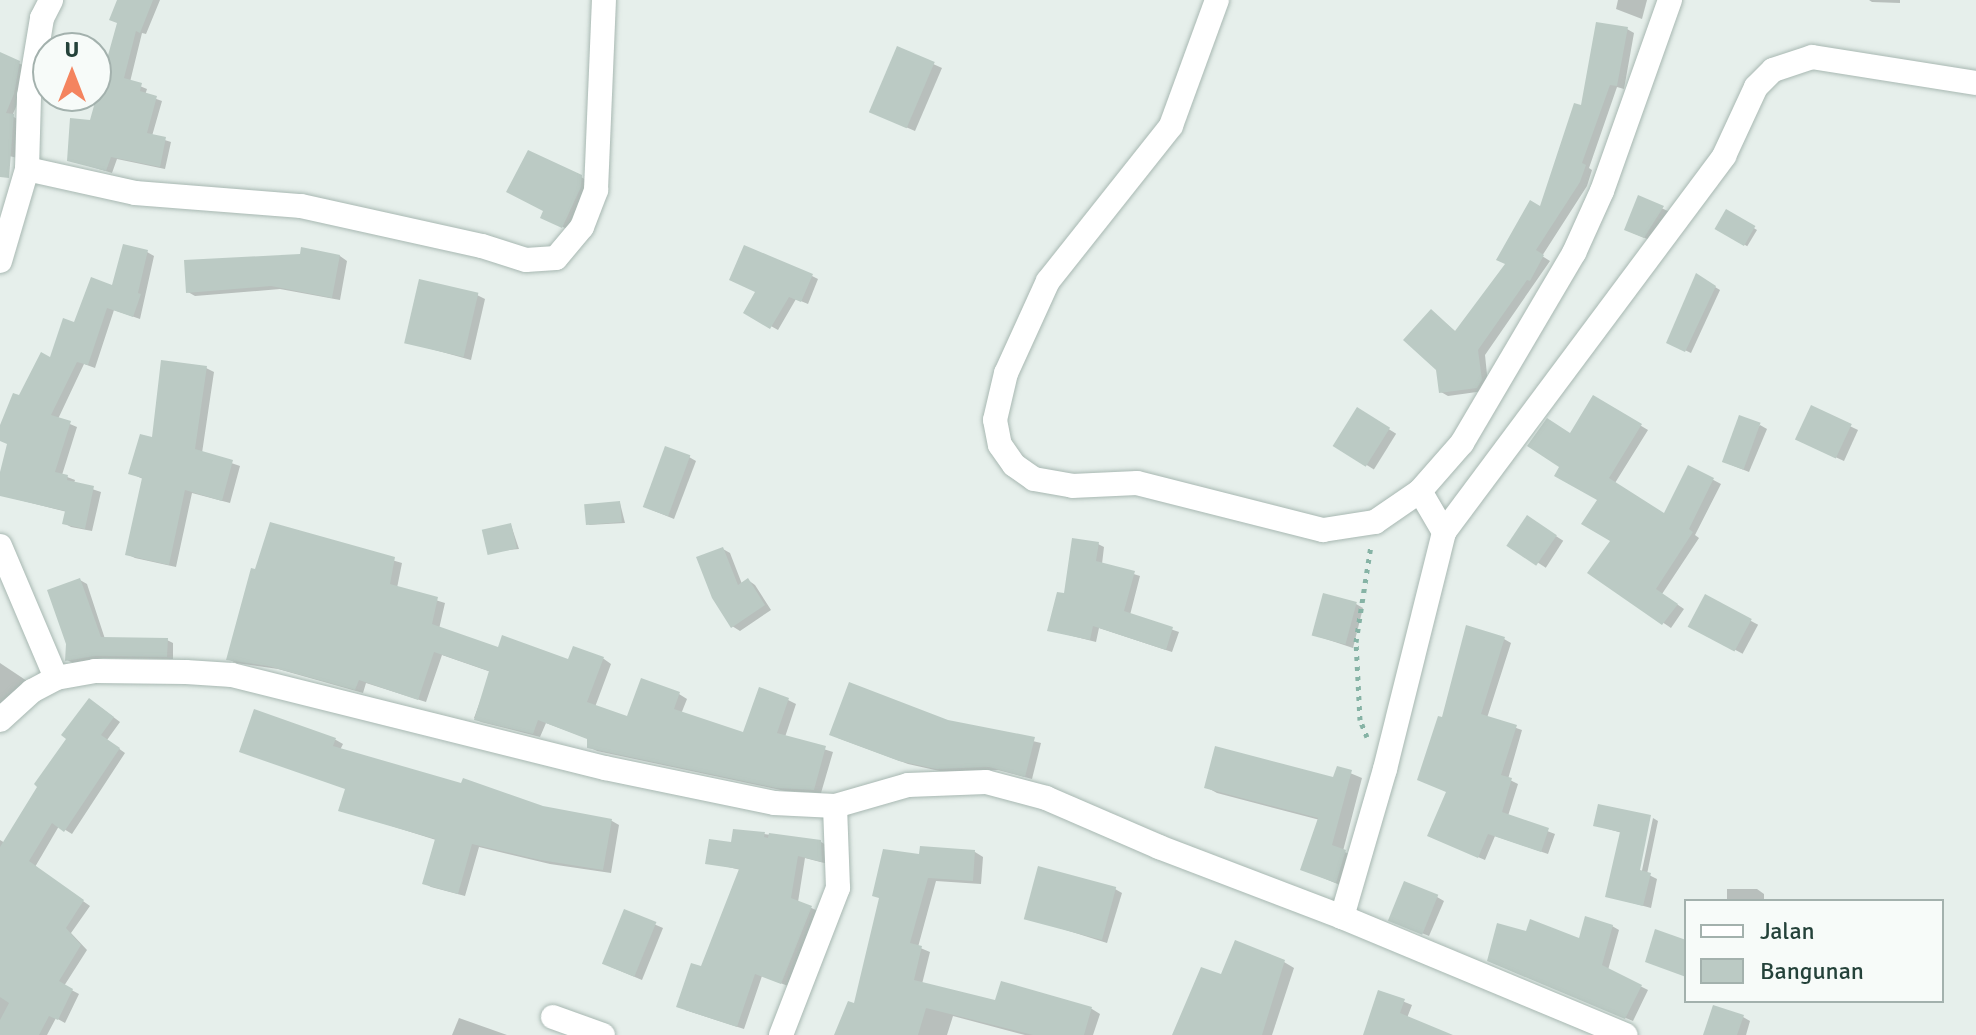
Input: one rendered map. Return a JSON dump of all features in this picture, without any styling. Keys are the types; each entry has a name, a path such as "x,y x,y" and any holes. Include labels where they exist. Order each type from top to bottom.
{"street":[{"path":"0,261 27,169 29,96 42,18 51,0"},
{"path":"27,169 135,193 301,206 482,246 526,260 556,258 582,227 596,190 604,0"},
{"path":"1217,0 1171,126 1048,281 998,397 995,420 1000,445 1014,465 1034,479 1053,484 1137,483 1323,530 1375,522 1420,491 1462,443 1574,253 1602,191 1670,0"},
{"path":"1342,917 1385,769 1444,532 1724,156 1756,87 1773,70 1812,57 1976,83"},
{"path":"1420,491 1444,532"},
{"path":"0,546 56,678"},
{"path":"0,720 32,691 56,678 95,671 232,675 621,771 774,803 835,806 908,785 986,782 1046,798 1159,847 1342,917 1625,1035"},
{"path":"781,1035 838,888 835,806"},
{"path":"553,1017 603,1035"}],"path":[{"path":"1375,522 1356,642 1360,720 1373,755 1385,769"}],"building":[{"path":"117,0 153,0 140,33 136,31 124,78 142,83 140,91 157,96 147,133 166,137 160,167 111,157 106,171 67,161 70,118 90,120 92,112 112,112 112,41 117,23 109,20"},
{"path":"1596,22 1628,27 1617,86 1610,85 1582,163 1586,165 1580,182 1536,250 1544,255 1530,281 1527,280 1478,350 1482,380 1477,388 1439,393 1436,370 1403,340 1431,309 1455,331 1505,264 1496,260 1530,200 1540,206 1574,103 1581,105"},
{"path":"897,46 935,62 907,128 869,112"},
{"path":"0,52 20,61 14,94 6,113 14,114 9,178 0,177"},
{"path":"528,150 582,175 581,187 562,228 540,218 543,211 506,192"},
{"path":"1638,195 1664,206 1644,238 1624,230"},
{"path":"1726,209 1755,226 1744,246 1714,229"},
{"path":"123,244 148,250 138,293 141,294 133,317 107,308 88,365 77,362 51,415 71,421 55,472 68,475 67,480 94,486 85,529 62,524 65,511 0,496 0,472 7,444 0,441 0,425 13,393 19,395 41,352 50,357 63,318 74,322 91,277 112,285"},
{"path":"744,245 813,274 801,302 789,297 770,329 743,313 755,292 729,280"},
{"path":"301,247 340,255 332,298 271,286 186,293 184,260 300,254"},
{"path":"1696,273 1716,286 1685,352 1666,343"},
{"path":"419,279 478,293 464,357 404,343"},
{"path":"161,360 207,366 195,449 233,460 222,501 185,490 169,565 125,555 142,478 128,474 140,434 152,437"},
{"path":"1593,395 1642,424 1609,478 1664,513 1688,465 1714,478 1689,529 1693,532 1656,589 1678,604 1662,625 1587,573 1610,541 1581,524 1597,500 1554,476 1559,467 1527,446 1547,418 1570,433"},
{"path":"1811,405 1852,424 1836,458 1795,439"},
{"path":"1357,407 1390,428 1366,467 1333,446"},
{"path":"1739,415 1761,423 1744,470 1722,462"},
{"path":"665,446 690,455 668,516 643,507"},
{"path":"620,501 622,522 586,525 584,504"},
{"path":"1527,515 1557,535 1536,566 1506,546"},
{"path":"270,522 395,557 390,584 438,597 432,624 498,647 502,635 568,659 573,646 604,657 587,702 627,716 641,678 680,692 674,709 743,732 759,687 789,698 777,733 826,746 814,790 776,788 587,748 587,739 538,720 533,734 474,720 489,671 434,652 418,700 359,680 355,690 268,666 226,660 251,568 255,569"},
{"path":"511,523 517,548 488,555 482,530"},
{"path":"1072,538 1099,542 1096,561 1135,571 1124,611 1173,627 1166,650 1093,626 1090,640 1047,631 1057,592 1064,593"},
{"path":"723,547 738,585 748,578 765,605 731,628 712,598 696,557"},
{"path":"80,578 101,637 168,638 167,657 95,656 65,661 66,644 47,590"},
{"path":"1323,593 1357,602 1345,645 1312,636"},
{"path":"1705,594 1752,619 1734,652 1688,627"},
{"path":"1466,625 1505,637 1481,714 1517,725 1501,775 1512,778 1502,812 1549,828 1541,852 1488,834 1478,858 1427,836 1446,792 1417,780 1438,716 1442,717"},
{"path":"849,682 948,720 1035,737 1025,777 989,767 936,769 899,761 829,735"},
{"path":"89,698 114,717 101,735 120,748 64,832 52,823 29,861 84,900 66,928 81,945 59,981 73,989 58,1020 49,1016 39,1035 0,1035 0,1020 9,1003 0,997 0,847 37,787 34,784 66,739 61,735"},
{"path":"254,709 336,738 333,746 461,783 463,778 543,806 612,819 603,870 540,860 472,844 458,894 422,884 435,839 338,811 345,789 239,752"},
{"path":"1215,746 1333,777 1337,766 1352,770 1332,845 1346,850 1336,883 1300,870 1318,818 1204,788"},
{"path":"1598,804 1651,815 1640,870 1651,873 1643,906 1605,897 1620,832 1593,826"},
{"path":"733,829 765,832 764,837 768,838 769,833 821,840 822,862 798,856 791,898 812,906 781,984 755,974 737,1027 676,1007 691,963 701,966 739,869 705,864 709,839 731,842"},
{"path":"920,846 975,850 973,881 928,878 910,943 922,946 914,980 995,1000 1001,981 1092,1007 1084,1035 1033,1035 926,1008 918,1035 834,1035 848,1001 854,1003 879,898 872,896 883,849 919,854"},
{"path":"1038,866 1116,887 1102,940 1024,919"},
{"path":"1404,881 1438,895 1422,935 1388,921"},
{"path":"624,909 656,922 634,977 602,964"},
{"path":"1585,916 1613,925 1602,965 1642,985 1625,1019 1487,961 1497,923 1526,931 1530,919 1579,938"},
{"path":"1655,929 1684,939 1684,976 1645,962"},
{"path":"1235,940 1285,960 1262,1035 1172,1035 1201,967 1221,974"},
{"path":"1378,990 1405,999 1400,1013 1453,1035 1363,1035"},
{"path":"1713,1005 1744,1015 1737,1035 1703,1035"}]}
